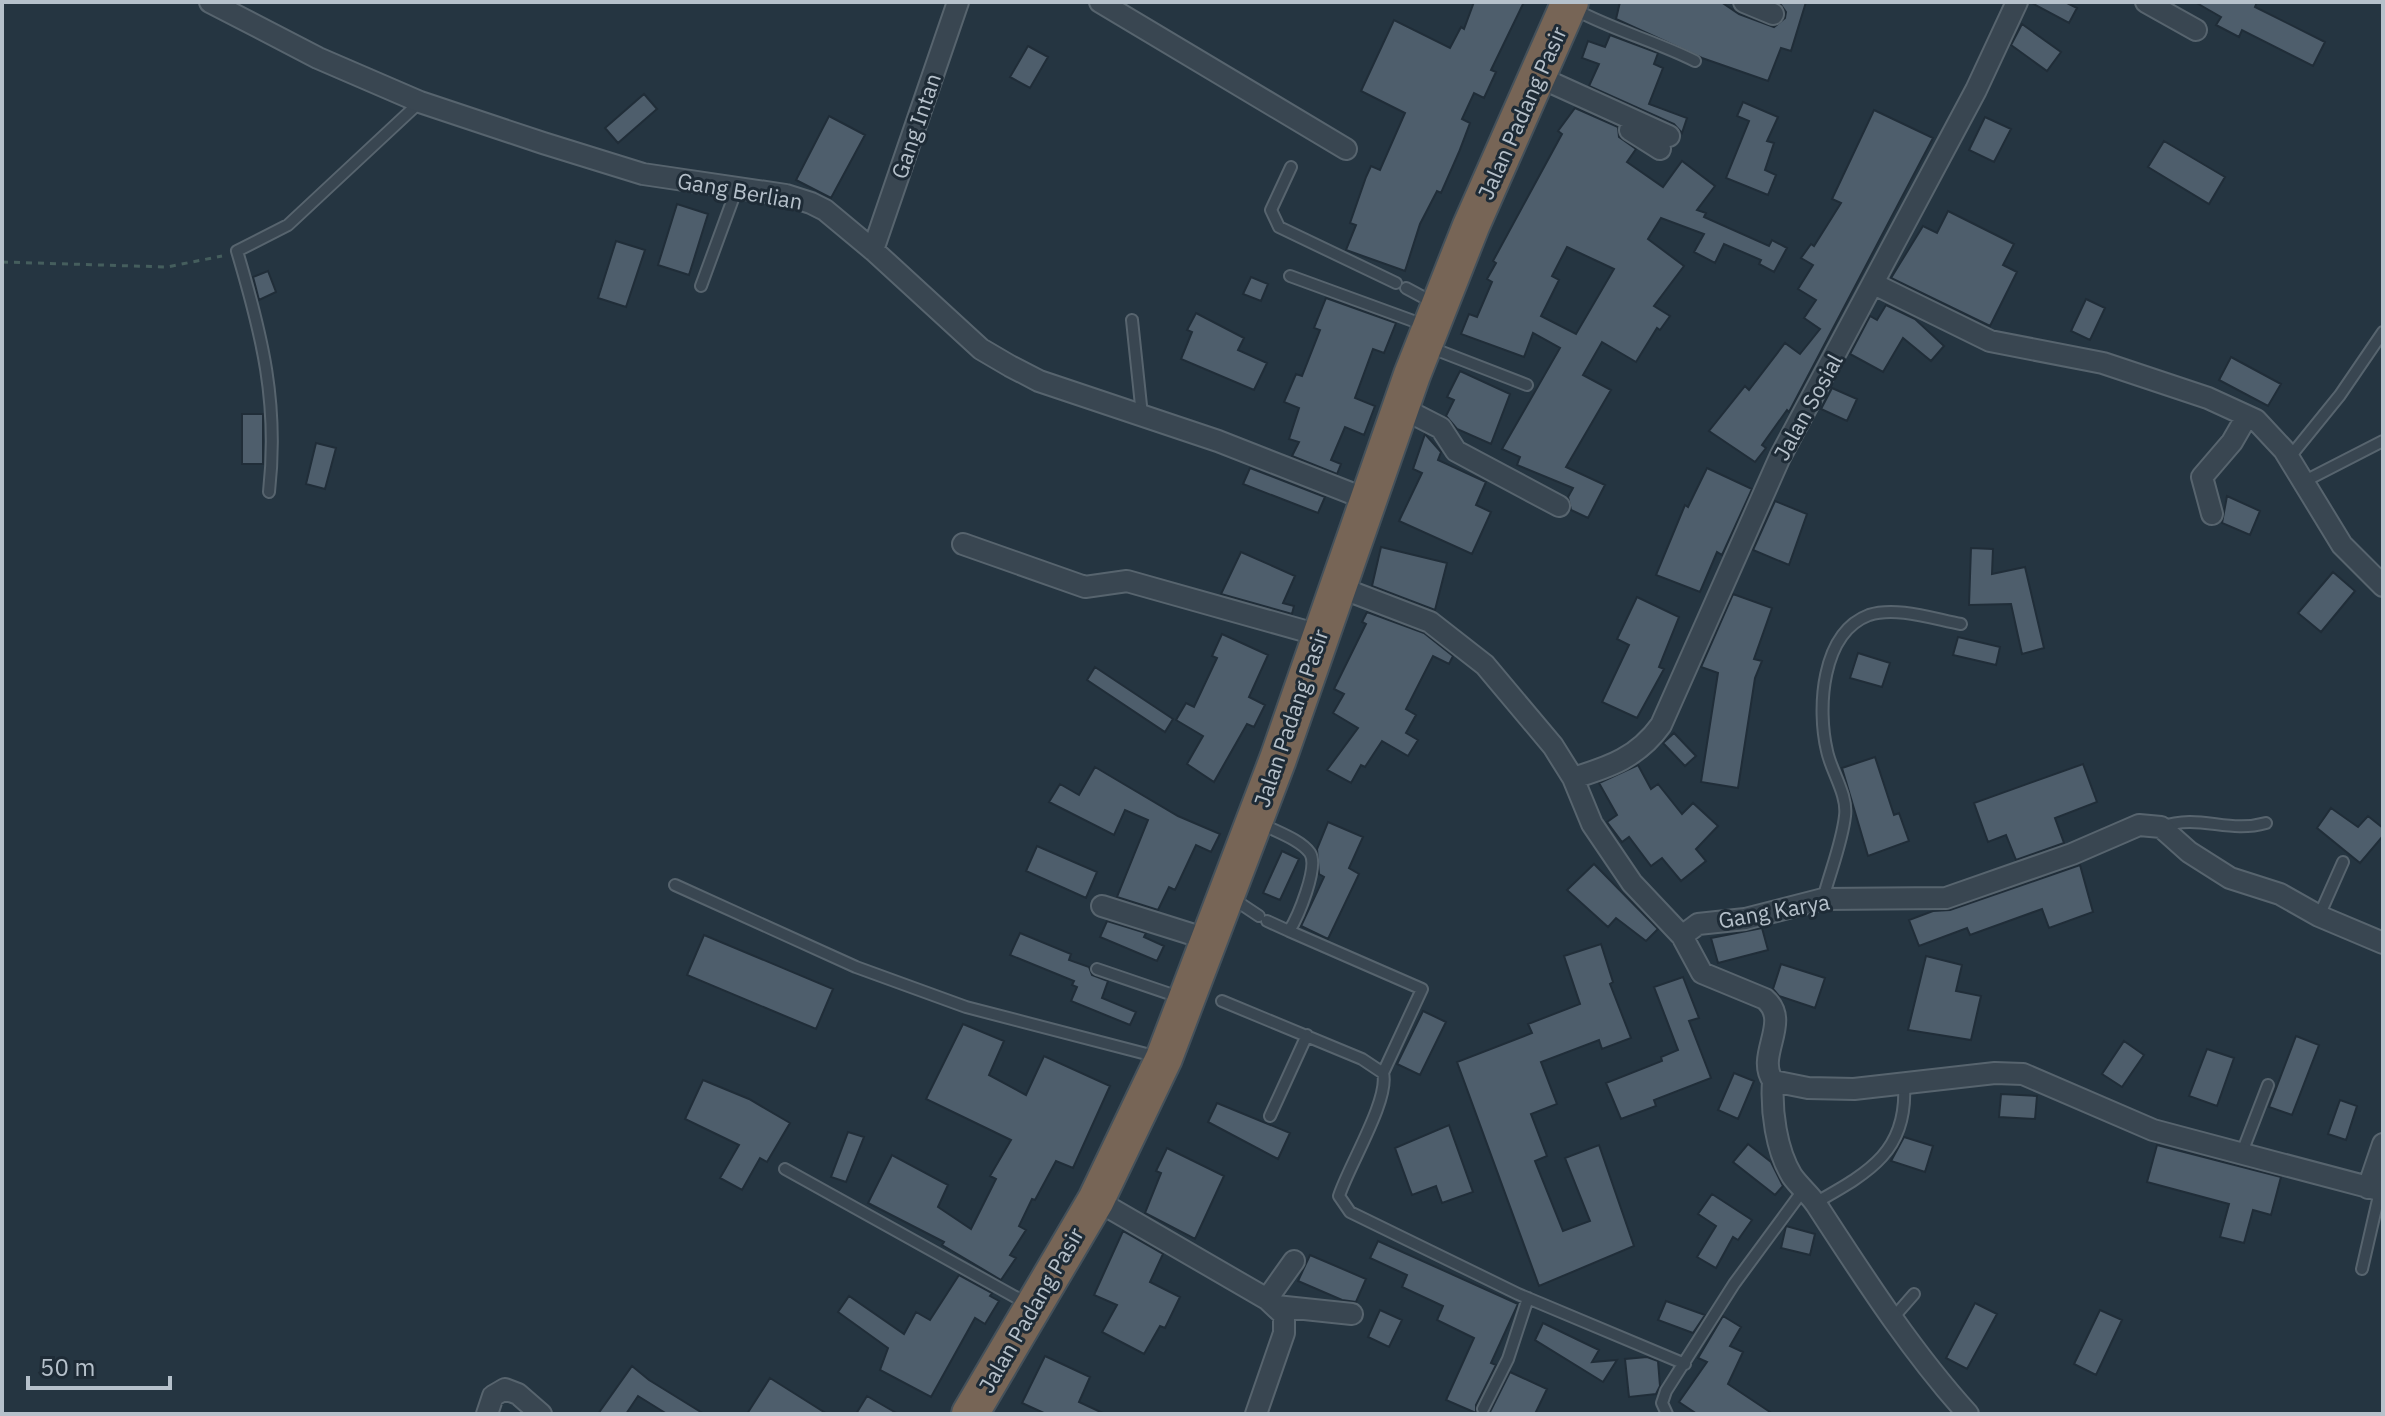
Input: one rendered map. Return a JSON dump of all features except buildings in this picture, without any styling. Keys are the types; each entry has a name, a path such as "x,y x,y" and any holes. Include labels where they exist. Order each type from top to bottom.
{"highway":[{"name":"Jalan Padang Pasir","path":"970,1414 1096,1200 1164,1058 1201,996 1210,940 1400,407 1431,326 1570,4"}],"street":[{"name":"Gang Berlian","path":"210,2 318,58 420,102 643,174 811,203 825,210 873,250 981,349 1039,381 1281,464 1366,499"},
{"name":"Gang Intan","path":"873,250 958,2"},
{"path":"1100,2 1346,149"},
{"path":"1744,2 1773,14"},
{"name":"Jalan Sosial","path":"1573,778 1625,760 1641,749 1661,725 1693,658 1755,509 1976,90 2017,2"},
{"path":"2146,2 2196,30"},
{"path":"1539,77 1629,118 1625,127 1664,142"},
{"path":"1874,284 1990,341 2103,363 2208,398 2256,420 2289,458 2342,545 2383,586"},
{"path":"1400,407 1441,428 1456,451 1559,506"},
{"path":"2212,514 2202,477 2232,442 2247,416"},
{"path":"963,544 1085,587 1127,581 1319,635"},
{"path":"1336,586 1430,622 1469,649 1526,711 1573,778 1602,841 1637,889 1682,936 1702,973 1765,999 1772,1005 1776,1020 1766,1065 1773,1081 1772,1100 1781,1146 1793,1178 1810,1196 1893,1318 1968,1414"},
{"name":"Gang Karya","path":"1682,936 1698,924 1745,919 1823,899 1946,898 2072,854 2139,825 2161,827"},
{"path":"2161,827 2189,852 2230,878 2280,894 2319,916 2383,943"},
{"path":"1102,906 1210,940"},
{"path":"1773,1081 1808,1088 1854,1089 1995,1073 2023,1074 2153,1130 2377,1190 2383,1144"},
{"path":"1096,1200 1271,1303 1284,1315 1285,1328 1256,1414"},
{"path":"1271,1303 1294,1261"},
{"path":"1271,1303 1352,1314"},
{"path":"487,1414 493,1396 505,1389 518,1394 541,1414"}],"lane":[{"path":"1570,4 1610,28 1665,46 1695,61"},
{"path":"269,492 275,445 272,387 261,330 237,251 288,225 420,102"},
{"path":"1291,167 1271,210 1272,218 1279,227 1401,286 1431,326"},
{"path":"701,286 737,188"},
{"path":"1290,276 1431,326 1527,385"},
{"path":"1132,320 1142,415"},
{"path":"2289,458 2340,395 2383,332"},
{"path":"2303,482 2383,441"},
{"path":"1823,899 1846,815 1827,751 1822,716 1824,681 1835,652 1850,625 1872,614 1905,613 1961,624"},
{"path":"2161,827 2182,819 2230,828 2266,823"},
{"path":"1255,820 1310,853 1314,865 1298,916 1289,931"},
{"path":"2319,916 2343,862"},
{"path":"675,885 856,967 966,1007 1164,1058"},
{"path":"1227,895 1289,931 1422,989 1383,1073 1384,1081 1374,1114 1339,1196 1341,1204 1350,1212 1528,1298 1685,1364"},
{"path":"1097,969 1201,996 1307,1035 1383,1073"},
{"path":"1270,1116 1307,1035"},
{"path":"1667,1414 1662,1400 1734,1284 1810,1196 1886,1157 1905,1113 1904,1085"},
{"path":"2241,1155 2268,1085"},
{"path":"785,1169 1032,1307"},
{"path":"2362,1269 2377,1190"},
{"path":"1893,1318 1914,1294"},
{"path":"1483,1409 1508,1359 1528,1298"}],"path":[{"path":"2,262 167,267 237,251"}]}
